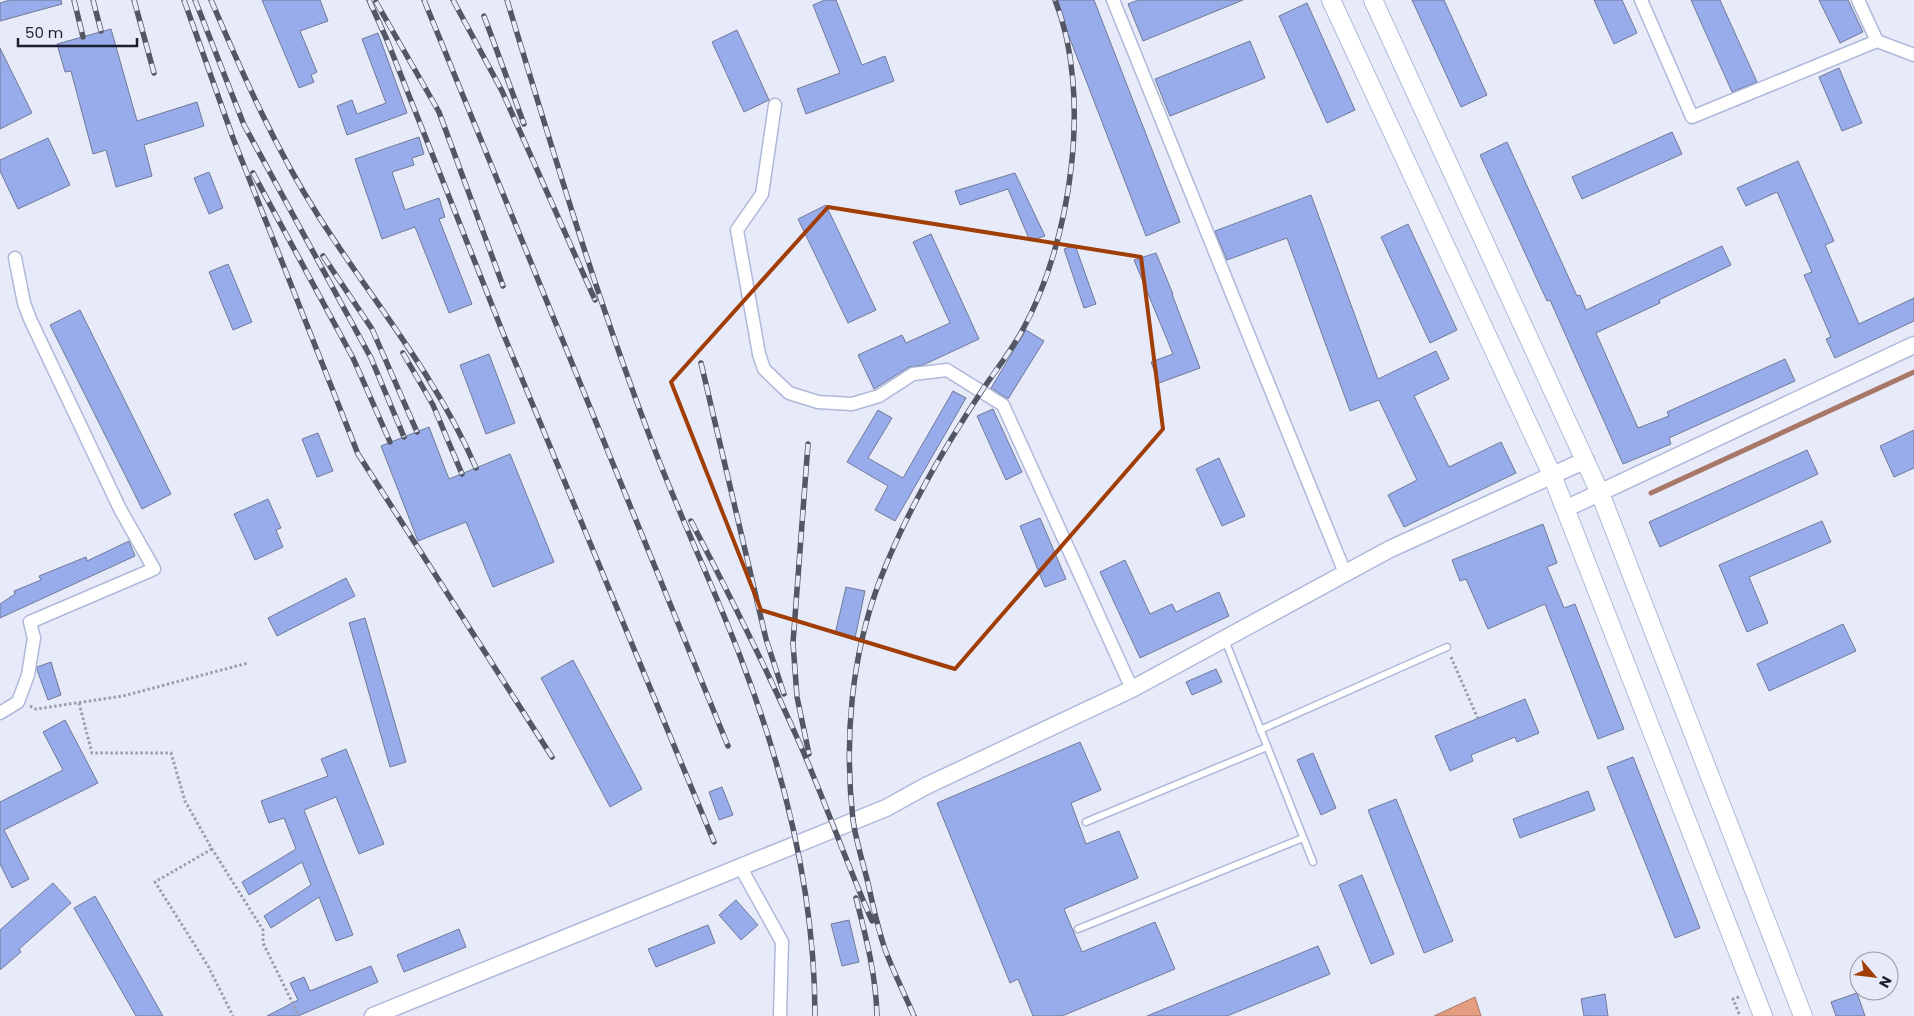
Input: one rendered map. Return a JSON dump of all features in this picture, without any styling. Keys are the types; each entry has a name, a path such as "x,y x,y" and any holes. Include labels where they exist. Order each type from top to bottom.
{"main road":[{"path":"1331,0 1552,475 1763,1016"},
{"path":"1373,0 1600,493 1803,1016"}],"street":[{"path":"1113,0 1345,573"},
{"path":"1641,0 1692,117 1877,41 1914,55"},
{"path":"1858,0 1877,41"},
{"path":"775,105 762,194 737,230 759,354 764,369 789,393 818,402 852,404 879,396 913,374 947,370 1003,405 1132,689"},
{"path":"0,713 18,702 32,658 34,638 30,622 154,569 120,509 30,320 24,303 15,258"},
{"path":"1565,509 1914,345"},
{"path":"373,1016 886,808 926,786 1132,689 1430,529 1586,460"},
{"path":"741,868 782,942 780,1016"}],"lane":[{"path":"1224,639 1313,862"},
{"path":"1260,730 1447,647"},
{"path":"1086,822 1267,747"},
{"path":"1078,929 1303,838"}],"path":[{"path":"1447,647 1478,719"},
{"path":"18,702 36,709 123,696 248,663"},
{"path":"79,703 92,752 171,753 185,801 212,849 263,930 263,943 299,1016"},
{"path":"212,849 156,882 208,966 233,1016"},
{"path":"1733,1000 1740,1016"}],"highlighted area":[{"path":"828,207 1141,257 1163,429 955,669 761,610 671,382"}],"shaded area":[{"path":"1475,997 1481,1016 1434,1016"}],"building":[{"path":"10,0 61,0 62,4 0,21 0,3"},
{"path":"262,0 320,0 328,21 300,31 317,72 311,75 314,82 299,88"},
{"path":"825,0 836,0 862,65 885,56 894,81 806,114 797,89 840,73 813,5"},
{"path":"1055,0 1094,0 1180,222 1146,236"},
{"path":"1138,0 1243,0 1143,41 1128,4"},
{"path":"1412,0 1444,0 1487,95 1461,107"},
{"path":"1594,0 1622,0 1637,33 1614,44"},
{"path":"1691,0 1720,0 1757,82 1732,92"},
{"path":"1819,0 1848,0 1863,32 1840,43"},
{"path":"1307,3 1355,110 1327,123 1279,16"},
{"path":"111,29 137,121 197,102 204,126 144,145 152,176 116,187 106,150 93,154 71,71 65,72 57,44"},
{"path":"737,30 769,100 744,112 712,42"},
{"path":"378,33 407,113 347,135 337,106 352,100 357,114 386,103 362,39"},
{"path":"1250,41 1265,78 1170,116 1155,79"},
{"path":"0,48 32,113 0,129"},
{"path":"1839,68 1862,123 1842,131 1819,77"},
{"path":"1672,132 1682,154 1582,199 1572,177"},
{"path":"419,137 424,154 412,158 414,165 392,172 405,210 439,198 445,217 439,219 472,304 449,313 415,227 382,239 355,159"},
{"path":"48,138 70,185 18,209 0,171 0,160"},
{"path":"1507,142 1577,296 1580,295 1586,310 1722,246 1731,265 1659,300 1660,303 1596,333 1638,428 1669,416 1667,412 1785,359 1795,381 1669,438 1671,444 1623,464 1550,300 1547,301 1480,155"},
{"path":"1798,161 1834,241 1825,245 1859,324 1914,298 1914,321 1835,358 1826,339 1831,337 1804,275 1812,272 1777,192 1746,206 1737,188"},
{"path":"209,172 223,208 209,214 194,178"},
{"path":"1015,173 1045,236 1030,241 1008,189 960,205 955,191"},
{"path":"1311,195 1378,379 1436,351 1449,379 1414,396 1449,467 1501,442 1516,473 1404,527 1388,495 1417,480 1379,400 1350,411 1287,238 1227,260 1215,231"},
{"path":"826,205 876,310 848,323 798,219"},
{"path":"1408,224 1457,330 1430,343 1381,237"},
{"path":"931,234 979,339 923,365 909,367 874,389 858,355 902,335 906,343 950,323 913,242"},
{"path":"1075,245 1096,304 1084,308 1064,249"},
{"path":"1156,253 1200,368 1159,383 1151,362 1173,354 1134,260"},
{"path":"228,264 252,322 233,330 209,272"},
{"path":"80,310 171,494 142,509 50,325"},
{"path":"1026,330 1044,341 1008,399 991,388"},
{"path":"489,354 515,423 486,434 460,365"},
{"path":"953,391 966,398 895,521 875,510 888,486 847,462 878,410 892,418 868,458 903,478"},
{"path":"993,409 1022,472 1006,480 977,416"},
{"path":"429,427 449,479 510,454 554,562 493,587 466,522 418,541 381,446"},
{"path":"1914,430 1914,468 1894,477 1880,446"},
{"path":"318,433 333,471 317,477 302,439"},
{"path":"1807,450 1818,474 1660,547 1649,522"},
{"path":"1219,458 1245,516 1222,526 1196,469"},
{"path":"268,499 281,528 276,530 283,547 255,560 234,514"},
{"path":"1040,518 1066,579 1045,587 1020,526"},
{"path":"1822,521 1831,542 1749,577 1768,623 1747,632 1719,565"},
{"path":"1543,524 1557,563 1547,567 1564,608 1575,604 1624,729 1598,739 1545,604 1488,629 1466,579 1460,581 1452,560"},
{"path":"129,541 135,556 0,618 0,604 15,594 14,591 41,580 39,576 86,557 87,561"},
{"path":"1125,560 1150,614 1172,604 1176,612 1219,592 1229,616 1140,658 1100,572"},
{"path":"346,578 355,596 277,636 268,618"},
{"path":"846,587 865,591 855,638 835,634"},
{"path":"365,618 406,762 390,767 349,623"},
{"path":"1843,624 1856,651 1769,691 1757,664"},
{"path":"573,660 642,789 610,807 541,678"},
{"path":"51,662 61,695 48,700 37,667"},
{"path":"1216,669 1222,682 1192,695 1186,682"},
{"path":"1525,699 1539,733 1517,742 1515,737 1471,755 1473,761 1450,771 1435,736"},
{"path":"65,720 98,783 4,830 29,879 12,888 0,864 0,802 63,770 43,732"},
{"path":"1080,742 1101,790 1071,803 1086,844 1119,831 1138,878 1064,909 1082,952 1155,922 1175,969 1062,1016 1033,1016 1018,979 1010,983 937,803"},
{"path":"346,749 384,844 359,854 336,797 304,810 353,935 336,941 319,897 271,928 264,916 311,885 302,862 249,895 242,882 296,849 284,818 269,823 261,801 328,776 321,759"},
{"path":"1313,753 1336,808 1321,815 1297,760"},
{"path":"1633,757 1700,928 1675,938 1607,767"},
{"path":"722,787 733,815 719,820 709,792"},
{"path":"1588,791 1595,810 1520,838 1513,819"},
{"path":"1396,799 1453,941 1424,953 1368,810"},
{"path":"1362,875 1394,954 1371,964 1339,885"},
{"path":"53,883 71,903 19,949 21,952 0,970 0,930"},
{"path":"95,896 163,1016 136,1016 74,908"},
{"path":"736,900 758,925 741,940 719,915"},
{"path":"849,920 859,962 842,966 831,924"},
{"path":"708,925 715,943 656,967 648,949"},
{"path":"459,929 466,947 404,972 397,955"},
{"path":"1318,946 1330,974 1227,1016 1147,1016"},
{"path":"371,966 378,982 298,1016 267,1016 298,1000 290,983 304,977 310,991"},
{"path":"1605,994 1608,1016 1584,1016 1581,999"},
{"path":"1849,996 1849,1001 1860,1001 1865,1016 1836,1016 1831,1002"}],"waterway":[{"path":"1651,493 1914,372"}],"railway":[{"path":"74,0 83,37"},
{"path":"93,0 101,31"},
{"path":"134,0 154,73"},
{"path":"184,0 233,138 358,454 552,757"},
{"path":"195,0 244,125 371,358 404,437"},
{"path":"211,0 248,83 288,165 339,248 423,370 460,434 476,468"},
{"path":"369,0 387,40 503,333 714,842"},
{"path":"424,0 728,746"},
{"path":"453,0 502,91 595,300"},
{"path":"507,0 559,171 615,341 666,478 740,656 770,743 783,788 803,878 814,970 815,1016"},
{"path":"914,1016 883,944 854,828 849,759 852,698 856,668 870,609 901,530 926,482 954,435 1022,331 1039,295 1053,256 1064,213 1071,168 1074,123 1073,79 1067,38 1055,0"},
{"path":"376,2 439,112 503,286"},
{"path":"484,16 524,124"},
{"path":"253,173 353,358 390,442"},
{"path":"323,256 372,329 417,432"},
{"path":"403,353 433,405 462,474"},
{"path":"701,363 766,639 784,694"},
{"path":"808,444 793,643 797,697 809,754"},
{"path":"691,521 747,631 809,764 872,921"},
{"path":"856,898 873,971 877,1016"}]}
